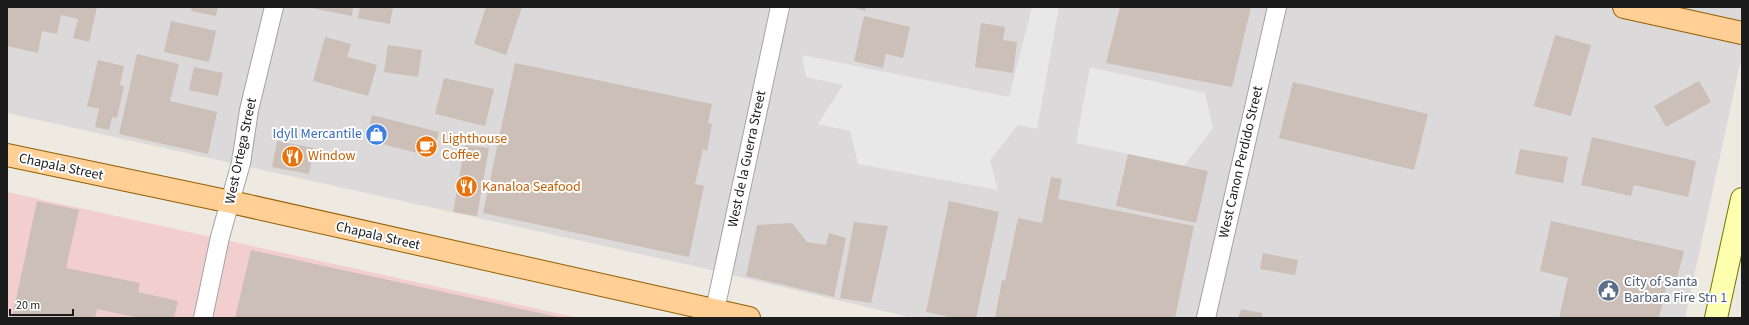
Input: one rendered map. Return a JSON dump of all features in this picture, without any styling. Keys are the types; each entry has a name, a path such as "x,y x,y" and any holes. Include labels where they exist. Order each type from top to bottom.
{"main road":[{"path":"1624,7 1742,33"},
{"name":"Chapala Street","path":"7,155 230,202 749,318"},
{"path":"1716,318 1742,199"}],"street":[{"name":"West Ortega Street","path":"203,318 220,236 241,163 249,110 274,7"},
{"name":"West de la Guerra Street","path":"715,310 780,7"},
{"name":"West Canon Perdido Street","path":"1206,318 1277,7"}],"shaded area":[{"path":"7,7 1742,7 1742,55 1685,318 913,318 685,264 7,113"},
{"path":"1032,7 1059,7 1037,129 1018,125 990,160 998,190 858,164 850,131 818,124 843,85 806,77 802,55 1009,97"},
{"path":"1090,67 1205,93 1213,128 1184,166 1076,143"},
{"path":"7,192 579,318 7,318"}],"building":[{"path":"7,7 97,7 89,42 73,38 78,19 61,15 57,34 42,31 38,53 7,46"},
{"path":"192,7 218,7 216,16 191,11"},
{"path":"353,7 352,16 312,8"},
{"path":"360,7 393,7 390,24 358,18"},
{"path":"486,7 522,7 506,55 474,44"},
{"path":"852,7 866,7 865,11"},
{"path":"1120,7 1251,7 1232,87 1106,63"},
{"path":"864,16 910,27 903,58 886,54 883,68 854,61"},
{"path":"171,21 216,31 209,62 164,52"},
{"path":"981,23 1005,27 1003,40 1017,42 1013,73 975,67"},
{"path":"1555,35 1591,45 1571,116 1534,106"},
{"path":"325,37 351,44 347,57 377,65 368,96 313,81"},
{"path":"388,45 422,50 418,77 384,72"},
{"path":"137,54 179,64 170,101 217,112 208,154 119,134"},
{"path":"98,60 124,66 120,85 124,86 117,118 112,117 109,130 95,127 99,109 87,106"},
{"path":"515,63 712,104 708,123 712,124 707,151 703,149 695,184 704,186 689,257 483,213"},
{"path":"194,67 223,73 218,96 189,90"},
{"path":"444,78 494,89 485,126 435,114"},
{"path":"1699,81 1711,102 1666,127 1654,106"},
{"path":"1293,82 1428,114 1414,170 1279,138"},
{"path":"372,115 439,132 433,157 366,140"},
{"path":"1592,137 1696,161 1688,197 1634,185 1631,196 1581,185"},
{"path":"277,141 314,148 309,174 272,167"},
{"path":"465,145 489,148 477,216 453,212"},
{"path":"1520,149 1568,157 1563,183 1515,174"},
{"path":"1128,154 1208,171 1196,223 1116,206"},
{"path":"1051,177 1062,179 1058,199 1194,226 1175,318 995,318 1002,280 1005,281 1018,218 1042,223"},
{"path":"37,201 79,210 66,268 140,283 138,292 178,301 174,318 140,318 97,309 95,318 12,318"},
{"path":"949,201 999,212 976,318 954,318 926,312"},
{"path":"1551,221 1684,251 1677,278 1669,276 1659,318 1559,318 1568,278 1540,271"},
{"path":"854,222 888,226 871,303 840,298"},
{"path":"792,223 807,242 826,245 829,233 846,238 834,297 746,276 757,225"},
{"path":"251,250 558,317 558,318 235,318"},
{"path":"1263,253 1298,260 1295,275 1260,269"},
{"path":"1241,309 1262,313 1263,318 1238,318"}],"place":[{"name":"Idyll Mercantile","path":"377,134"},
{"name":"Lighthouse Coffee","path":"427,147"},
{"name":"Window","path":"292,156"},
{"name":"Kanaloa Seafood","path":"466,187"},
{"name":"City of Santa Barbara Fire Stn 1","path":"1608,290"}]}
